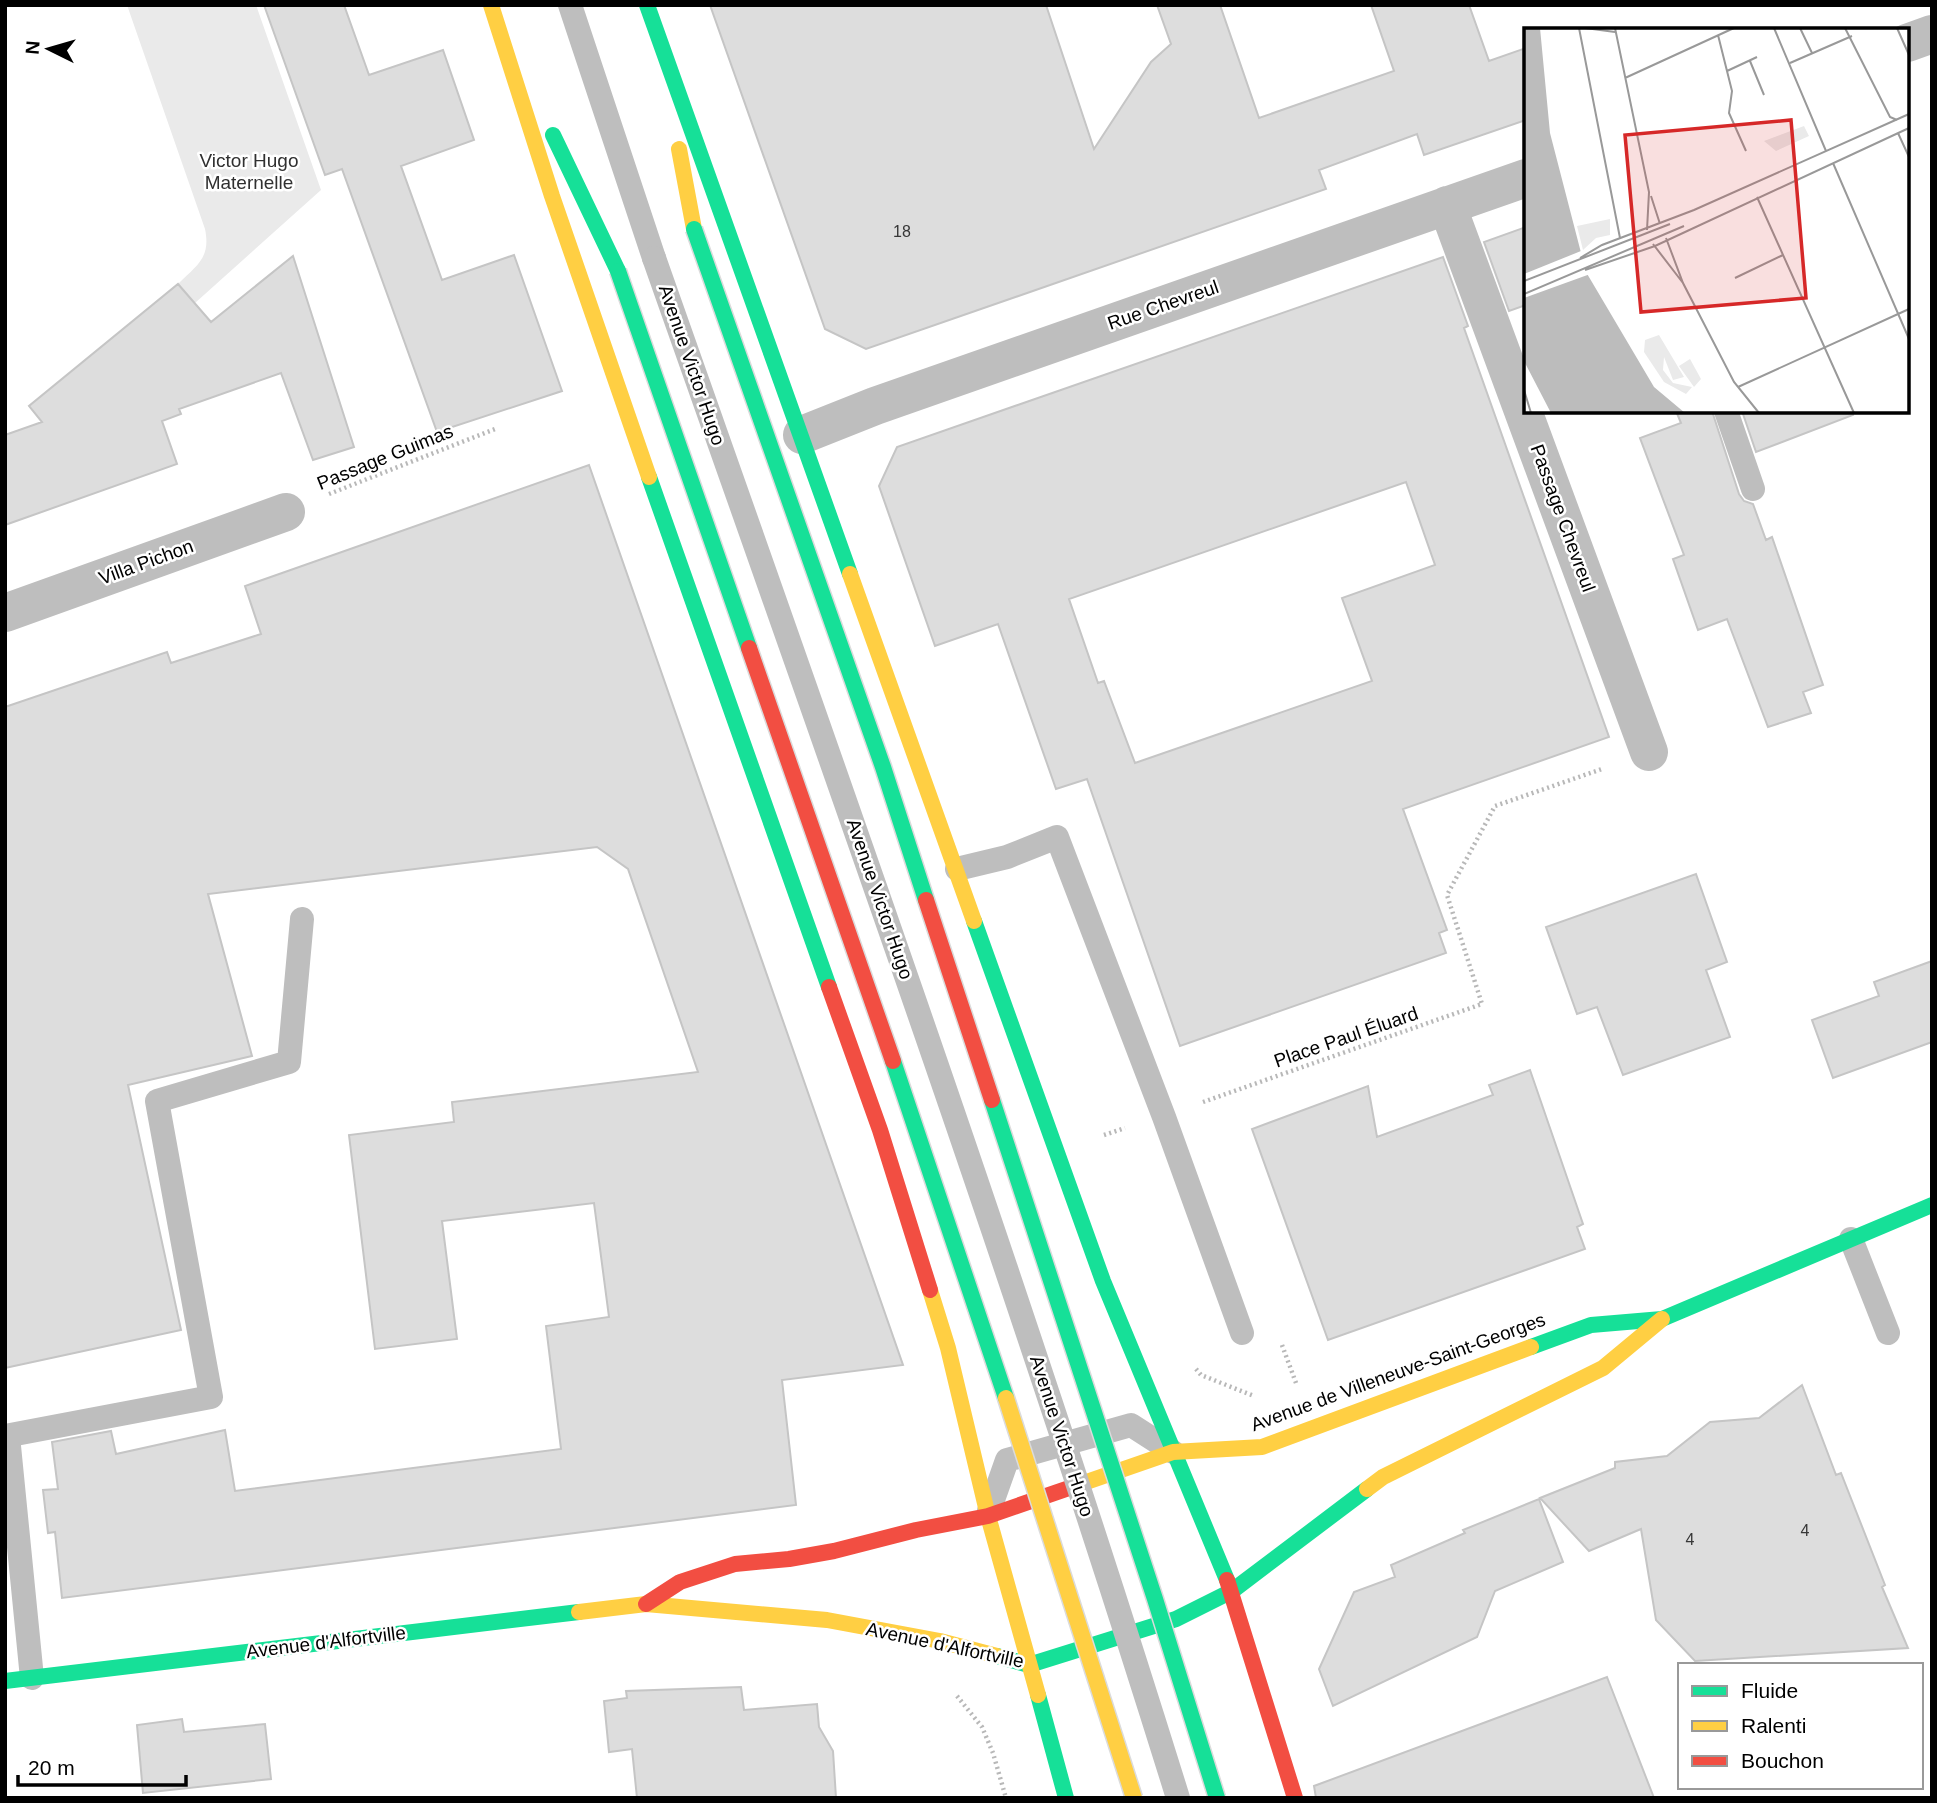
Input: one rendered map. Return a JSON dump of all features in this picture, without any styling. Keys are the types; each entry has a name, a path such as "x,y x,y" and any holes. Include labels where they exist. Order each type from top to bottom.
{"main road":[{"name":"Avenue Victor Hugo","path":"491,5 616,383 880,1130 948,1348 988,1516 1066,1798"},
{"name":"Avenue Victor Hugo","path":"647,5 1103,1281 1232,1591 1294,1798"},
{"name":"Avenue Victor Hugo","path":"500,29 594,216 618,271 897,1072 990,1348 1134,1798"},
{"name":"Avenue Victor Hugo","path":"657,34 694,229 897,807 1155,1599 1217,1798"},
{"name":"Avenue de Villeneuve-Saint-Georges","path":"1232,1591 1383,1477 1604,1368 1662,1319 1932,1205"},
{"name":"Avenue de Villeneuve-Saint-Georges","path":"988,1516 1173,1452 1262,1447 1591,1325 1662,1319"},
{"name":"Avenue d'Alfortville","path":"646,1604 680,1582 735,1564 834,1551 916,1530 988,1516"},
{"name":"Avenue d'Alfortville","path":"5,1681 646,1604 827,1620 940,1641 1029,1665 1175,1619 1232,1591"}],"street":[{"path":"1909,42 1932,34"},
{"name":"Rue Chevreul","path":"802,435 875,406 1524,179"},
{"name":"Passage Chevreul","path":"1447,205 1649,752"},
{"name":"Villa Pichon","path":"5,612 286,512"}],"lane":[{"name":"Avenue Victor Hugo","path":"570,5 654,258 936,1058 1120,1612 1178,1798"},
{"path":"1727,413 1753,489"},
{"path":"957,869 1007,857 1057,837 1164,1116 1242,1333"},
{"path":"32,1678 7,1436 211,1397 157,1101 289,1062 302,919"},
{"path":"1851,1239 1888,1333"},
{"path":"988,1516 1007,1460 1131,1425 1173,1452"}],"path":[{"name":"Passage Guimas","path":"286,512 495,429"},
{"name":"Place Paul Éluard","path":"1164,1116 1482,1004 1447,895 1495,806 1649,752"},
{"path":"1289,1361 1294,1377"},
{"path":"959,1700 982,1727 1006,1798"}],"green space":[{"name":"Victor Hugo Maternelle","path":"127,5 256,5 321,190 195,303 178,284 204,254 205,229"}],"building":[{"path":"264,5 344,5 369,75 443,50 474,140 401,166 442,280 514,255 562,391 437,432 342,169 325,175"},
{"path":"710,5 1046,5 1094,149 1151,62 1171,44 1157,5 1220,5 1259,118 1394,71 1371,5 1469,5 1489,61 1524,49 1524,121 1424,155 1417,134 1319,170 1326,189 866,349 825,329"},
{"path":"1524,228 1524,306 1509,311 1484,242"},
{"path":"293,256 354,447 313,460 281,373 179,409 181,414 162,421 177,464 5,525 5,435 42,422 29,406 178,284 211,322"},
{"path":"1443,257 1468,326 1464,328 1609,737 1403,809 1447,930 1439,933 1446,953 1180,1046 1087,779 1056,789 998,624 935,646 879,486 897,447","holes":["1406,482 1435,565 1342,598 1372,681 1135,763 1104,681 1098,683 1069,599"]},
{"path":"1677,413 1713,413 1739,494 1744,501 1753,504 1766,540 1772,537 1823,685 1803,692 1811,713 1768,727 1727,619 1698,630 1673,559 1684,555 1640,438 1681,423"},
{"path":"1743,413 1852,413 1853,415 1756,452"},
{"path":"589,465 903,1365 782,1380 796,1505 62,1598 55,1532 48,1533 43,1490 58,1489 52,1442 111,1431 116,1454 225,1430 235,1491 561,1449 546,1326 609,1317 594,1203 442,1221 457,1339 375,1349 349,1135 454,1122 452,1102 698,1072 628,869 597,847 208,894 252,1056 128,1085 181,1330 5,1368 5,707 167,652 171,663 261,634 245,586"},
{"path":"1696,874 1727,962 1706,970 1730,1037 1623,1075 1597,1007 1577,1014 1546,927"},
{"path":"1932,961 1932,1042 1833,1078 1812,1020 1879,996 1874,982"},
{"path":"1530,1070 1583,1224 1577,1227 1585,1249 1328,1340 1252,1129 1368,1086 1377,1137 1493,1095 1489,1085"},
{"path":"1802,1385 1836,1475 1841,1473 1885,1585 1882,1587 1908,1648 1695,1661 1656,1620 1641,1529 1589,1551 1540,1498 1615,1468 1615,1462 1667,1456 1710,1422 1759,1418"},
{"path":"1539,1499 1563,1562 1495,1591 1477,1637 1333,1706 1319,1669 1354,1592 1395,1577 1391,1565 1465,1533 1463,1530"},
{"path":"1607,1677 1654,1798 1316,1798 1314,1786"},
{"path":"741,1687 744,1710 817,1704 819,1727 833,1751 836,1798 637,1798 632,1749 609,1752 604,1701 627,1698 626,1691"},
{"path":"182,1719 184,1732 265,1724 271,1779 143,1793 137,1725"}],"traffic: fast":[{"path":"647,5 850,574"},
{"path":"553,135 618,271"},
{"path":"694,229 883,767 926,900"},
{"path":"618,271 749,648"},
{"path":"649,477 829,987"},
{"path":"974,921 1103,1281 1227,1580"},
{"path":"893,1061 1006,1398"},
{"path":"992,1100 1217,1798"},
{"path":"1531,1347 1591,1325 1662,1319 1932,1205"},
{"path":"997,1656 1029,1665 1176,1619 1232,1591 1367,1489"},
{"path":"5,1681 579,1612"},
{"path":"1038,1695 1066,1798"}],"traffic: slow":[{"path":"491,5 552,196 649,477"},
{"path":"679,149 694,229"},
{"path":"850,574 974,921"},
{"path":"930,1290 948,1348 988,1516 1038,1695"},
{"path":"1367,1489 1383,1477 1603,1368 1662,1319"},
{"path":"1072,1487 1173,1452 1262,1447 1531,1347"},
{"path":"1006,1398 1134,1798"},
{"path":"579,1612 646,1604 827,1620 940,1641 997,1656"}],"traffic: jam":[{"path":"749,648 893,1061"},
{"path":"926,900 992,1100"},
{"path":"829,987 880,1130 930,1290"},
{"path":"646,1604 680,1582 735,1564 834,1551 916,1530 988,1516 1072,1487"},
{"path":"1227,1580 1295,1798"}]}
